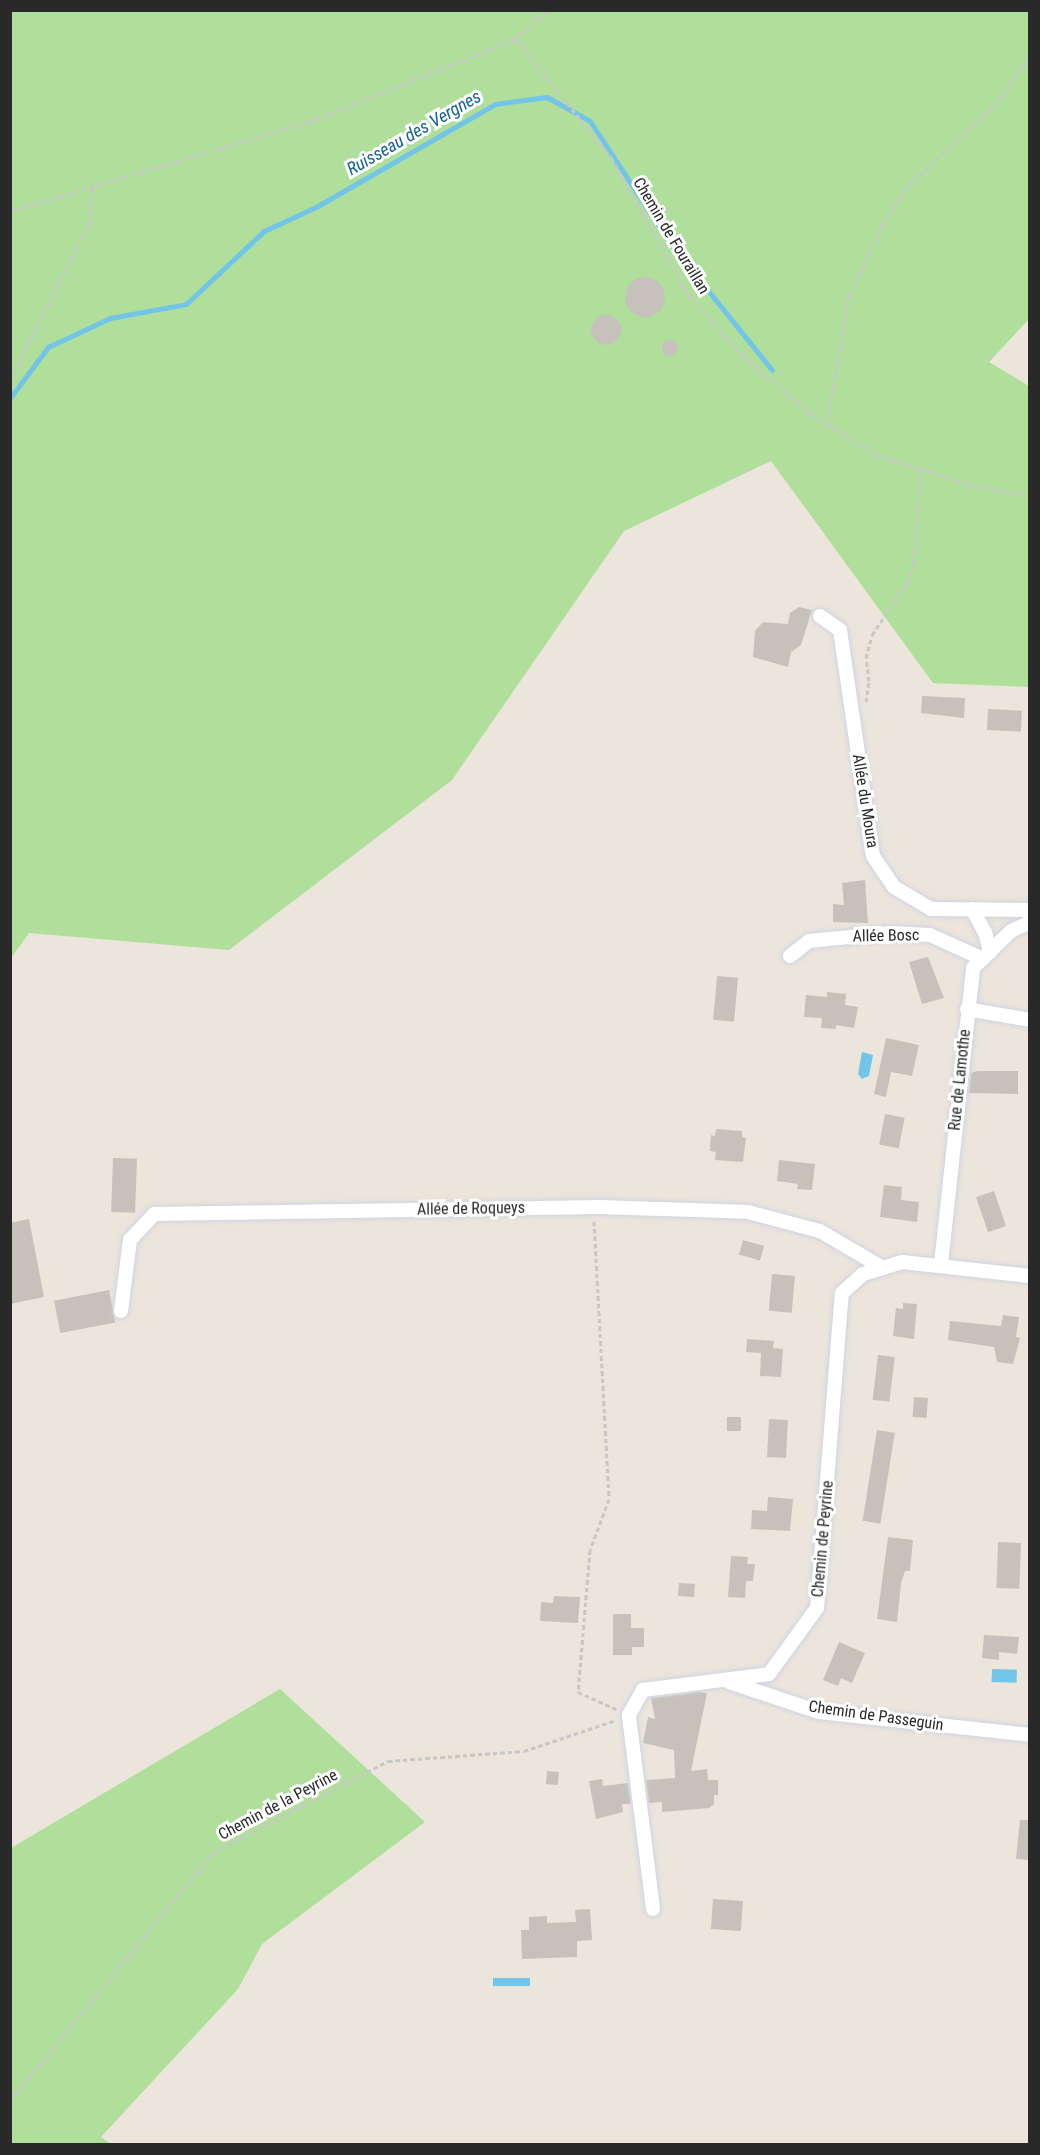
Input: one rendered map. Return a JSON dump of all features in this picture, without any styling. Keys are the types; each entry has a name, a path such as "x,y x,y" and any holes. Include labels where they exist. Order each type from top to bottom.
{"street":[{"name":"Allée du Moura","path":"820,616 840,630 873,856 894,887 931,909 1029,910"},
{"path":"972,909 985,932 986,955"},
{"name":"Rue de Lamothe","path":"941,1264 973,969 1011,931 1029,922"},
{"name":"Allée Bosc","path":"790,956 809,941 890,933 930,935 986,955"},
{"path":"967,1009 1012,1020 1029,1020"},
{"name":"Allée de Roqueys","path":"121,1311 130,1240 154,1214 601,1207 748,1212 820,1232 883,1268"},
{"name":"Chemin de Peyrine","path":"629,1715 643,1690 727,1682 769,1674 817,1608 839,1362 842,1293 863,1274 902,1262 941,1264 1029,1276"},
{"name":"Chemin de Passeguin","path":"727,1682 819,1712 1029,1735"},
{"path":"629,1715 653,1909"}],"path":[{"path":"10,211 309,122 515,39 549,10"},
{"name":"Chemin de Fouraillan","path":"515,39 572,105 611,157 690,296 744,357 827,424 878,455 968,484 1029,496"},
{"path":"827,424 849,296 883,223 908,186 995,104 1029,57"},
{"path":"10,380 41,313 90,222 93,187"},
{"path":"852,713 867,701 866,658 872,635 907,582 914,564 921,469"},
{"path":"601,1207 593,1222 609,1499 590,1550 578,1692 629,1715"},
{"name":"Chemin de la Peyrine","path":"10,2101 214,1852 388,1761 524,1751 629,1715"}],"green space":[{"path":"11,10 1029,11 1029,319 989,362 1029,386 1029,687 933,683 771,461 624,531 452,780 229,950 29,933 11,958"},
{"path":"280,1689 425,1822 262,1944 238,1989 101,2137 111,2144 11,2144 11,1848"}],"water":[{"path":"862,1052 873,1055 869,1076 862,1079 858,1074"},
{"path":"992,1669 1017,1670 1017,1683 992,1682"},
{"path":"493,1978 530,1978 530,1986 493,1986"}],"building":[{"path":"645,277 653,278 659,283 664,289 664,305 659,311 653,316 645,317 637,316 631,311 626,305 625,297 626,289 631,283 637,278"},
{"path":"606,315 617,319 621,330 617,341 606,345 595,341 591,330 595,319"},
{"path":"670,340 678,348 670,356 662,348"},
{"path":"799,607 812,610 801,645 791,652 788,667 753,657 755,631 763,622 788,624 790,613"},
{"path":"922,696 965,698 964,718 921,713"},
{"path":"988,709 1022,711 1021,732 987,730"},
{"path":"865,880 868,923 833,922 833,904 844,905 842,883"},
{"path":"928,957 944,998 922,1004 909,962"},
{"path":"717,976 738,978 734,1022 713,1020"},
{"path":"827,992 846,994 845,1005 858,1007 854,1028 836,1025 836,1029 821,1028 822,1018 804,1017 806,995 827,997"},
{"path":"886,1038 919,1045 912,1076 891,1072 886,1097 874,1094"},
{"path":"1018,1071 1018,1094 969,1093 971,1073"},
{"path":"885,1114 905,1118 899,1148 879,1144"},
{"path":"716,1129 742,1131 742,1137 746,1138 743,1162 715,1160 716,1152 710,1151 711,1135 715,1136"},
{"path":"113,1158 137,1159 135,1213 111,1212"},
{"path":"779,1160 815,1164 812,1190 797,1189 798,1184 777,1181"},
{"path":"884,1185 902,1187 901,1200 919,1202 917,1222 880,1217"},
{"path":"994,1191 1006,1226 988,1232 976,1197"},
{"path":"29,1219 44,1297 10,1304 10,1223"},
{"path":"743,1240 764,1246 760,1260 739,1254"},
{"path":"772,1274 795,1276 792,1313 769,1311"},
{"path":"109,1290 115,1322 60,1333 54,1301"},
{"path":"903,1303 917,1304 914,1339 893,1336 896,1308 903,1309"},
{"path":"1003,1315 1019,1317 1016,1337 1020,1338 1013,1364 997,1362 994,1347 948,1340 950,1321 1001,1326"},
{"path":"747,1339 774,1341 773,1348 783,1349 781,1377 760,1376 761,1353 746,1352"},
{"path":"878,1355 895,1357 889,1402 873,1400"},
{"path":"914,1397 928,1398 927,1418 913,1417"},
{"path":"727,1417 741,1417 741,1431 727,1431"},
{"path":"769,1419 788,1420 786,1458 767,1457"},
{"path":"877,1430 895,1433 880,1524 863,1521"},
{"path":"768,1497 793,1499 790,1531 751,1529 752,1510 767,1511"},
{"path":"888,1537 913,1540 910,1571 905,1571 901,1583 897,1622 877,1619"},
{"path":"998,1542 1021,1543 1019,1589 996,1588"},
{"path":"731,1556 748,1557 747,1564 755,1564 753,1581 746,1581 745,1598 728,1597"},
{"path":"679,1583 695,1584 694,1597 678,1596"},
{"path":"554,1596 580,1597 578,1623 540,1621 541,1602 553,1603"},
{"path":"613,1614 631,1614 631,1628 644,1628 644,1647 632,1647 632,1655 613,1655"},
{"path":"984,1635 1019,1637 1017,1654 999,1652 999,1660 982,1658"},
{"path":"839,1642 865,1653 852,1683 841,1678 838,1686 823,1680"},
{"path":"707,1693 691,1771 707,1769 708,1780 718,1780 718,1795 714,1795 714,1804 709,1808 662,1812 662,1802 649,1803 646,1780 675,1778 674,1750 643,1743 648,1717 655,1719 651,1698"},
{"path":"547,1771 559,1772 558,1785 546,1784"},
{"path":"602,1779 603,1786 628,1783 631,1804 622,1804 623,1812 596,1819 589,1781"},
{"path":"1020,1820 1029,1820 1029,1860 1016,1859"},
{"path":"713,1899 743,1901 741,1931 711,1929"},
{"path":"590,1909 592,1940 577,1941 577,1957 522,1959 521,1930 529,1930 529,1917 547,1916 547,1923 576,1922 575,1910"}],"waterway":[{"name":"Ruisseau des Vergnes","path":"10,398 48,347 110,318 186,304 264,231 316,207 495,104 547,97 590,121 669,242 772,370"}]}
